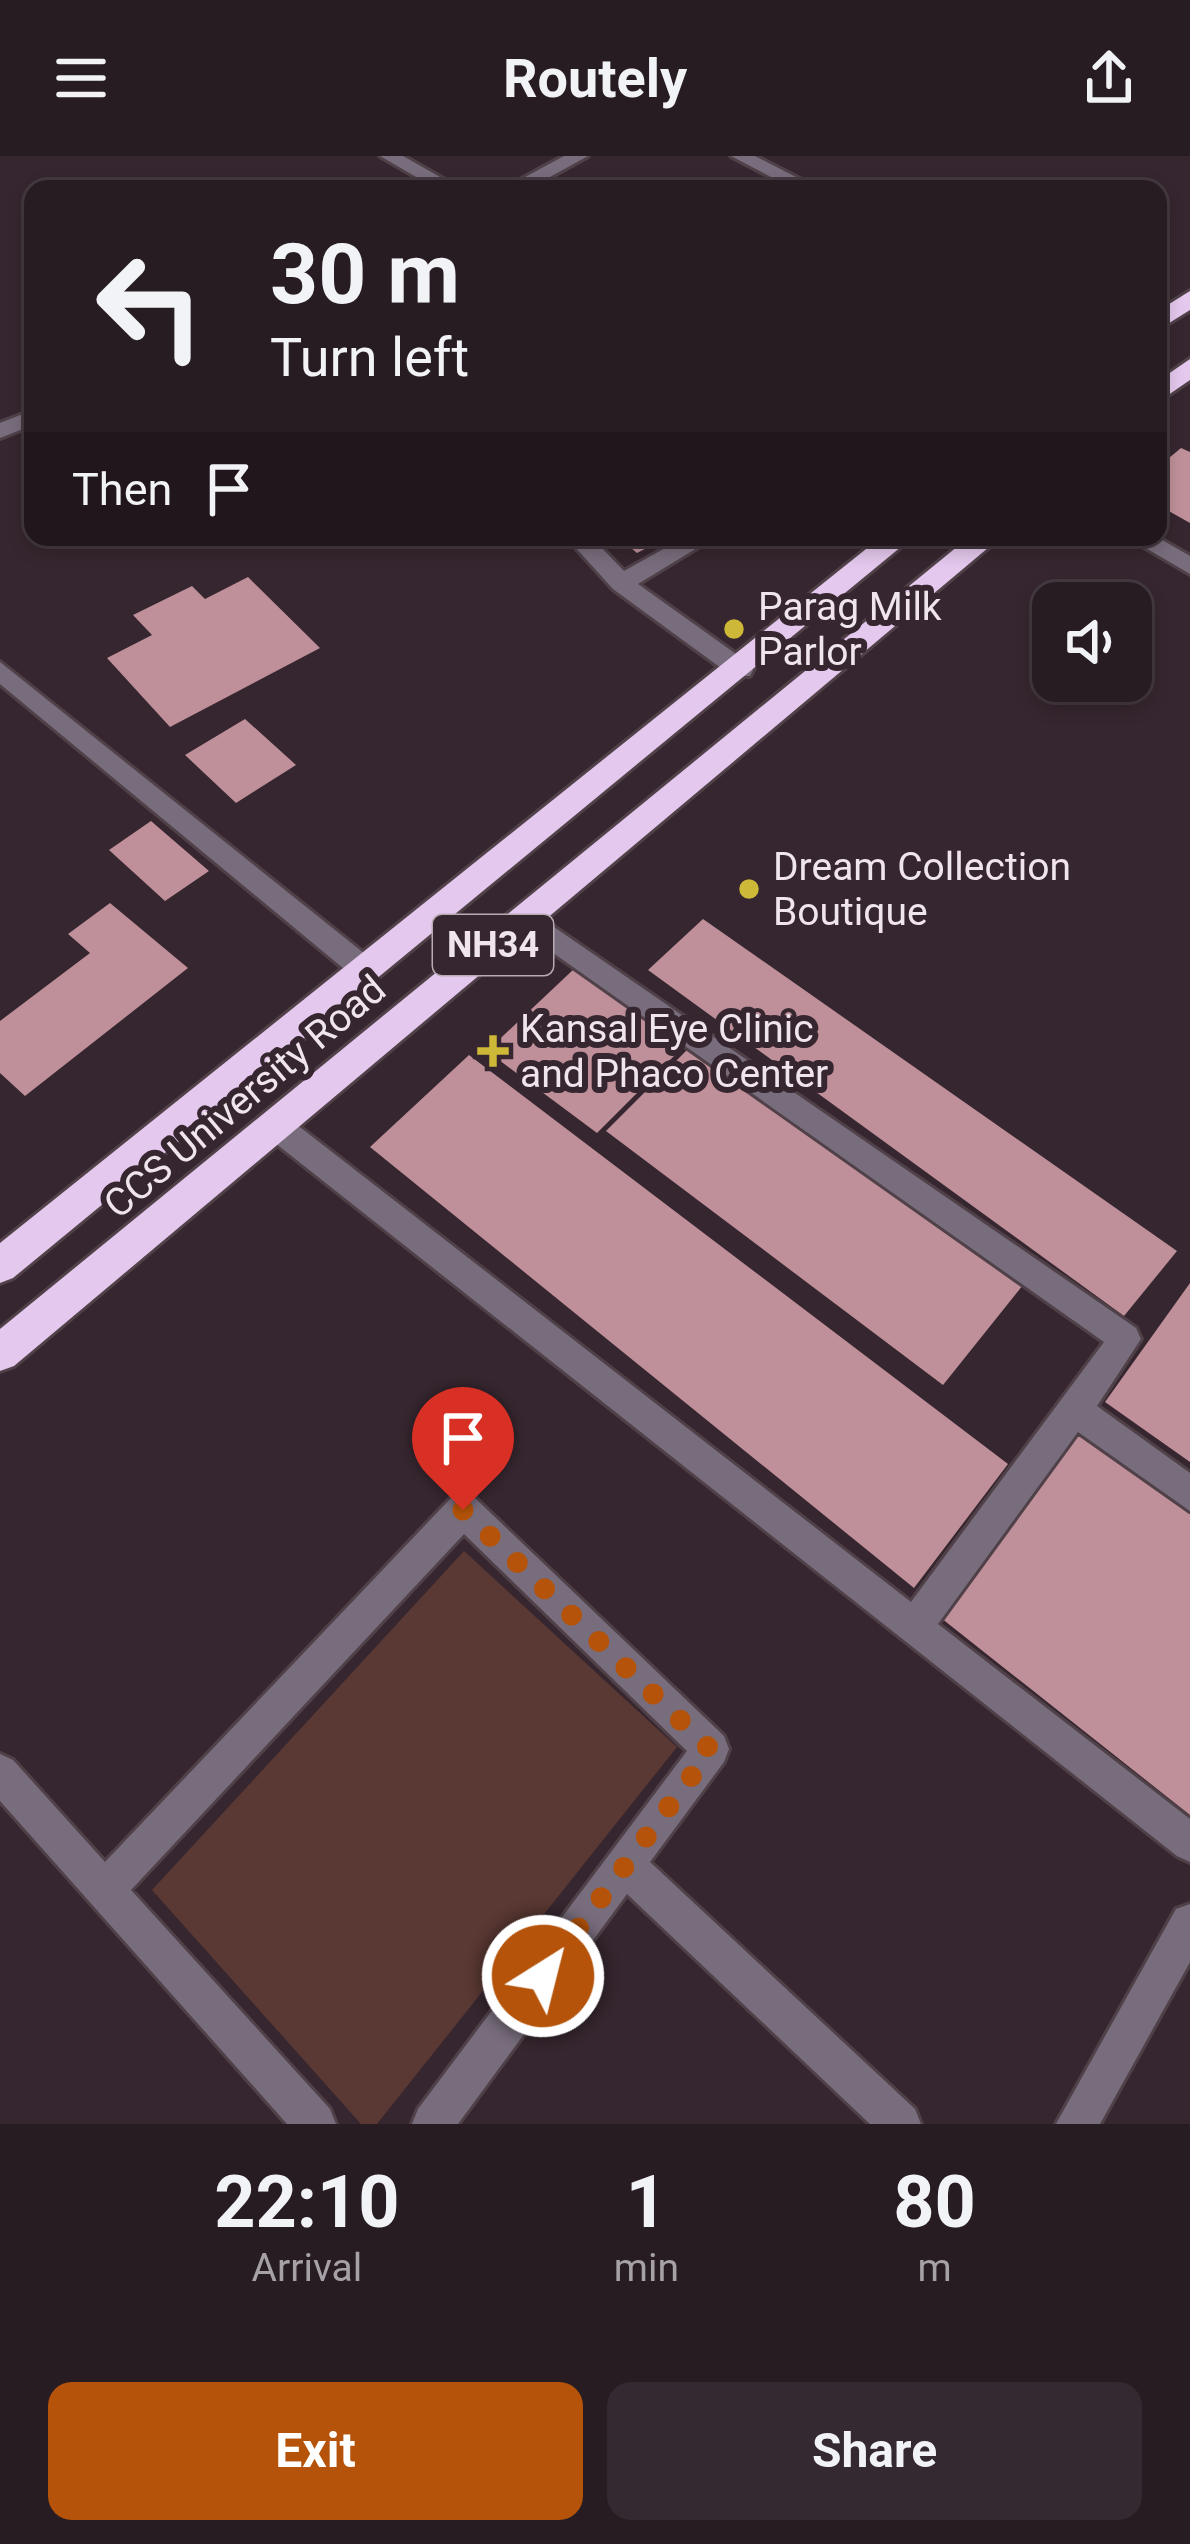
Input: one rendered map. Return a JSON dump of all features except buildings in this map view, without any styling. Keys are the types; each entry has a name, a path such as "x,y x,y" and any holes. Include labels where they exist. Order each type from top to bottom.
{"highway":[{"path":"1167,386 1190,367"},
{"name":"CCS University Road","path":"0,1266 888,546"},
{"name":"CCS University Road","path":"0,1353 976,546"}],"street":[{"path":"389,156 435,180"},
{"path":"529,156 553,169"},
{"path":"531,180 579,156"},
{"path":"740,156 790,180"},
{"path":"587,546 622,583 740,670"},
{"path":"622,583 687,546"},
{"path":"1155,546 1190,566"},
{"path":"0,671 365,970"},
{"path":"525,919 1125,1339 915,1626"},
{"path":"276,1126 1190,1844"},
{"path":"1075,1410 1190,1494"},
{"path":"105,1890 463,1510 711,1750 434,2124"},
{"path":"0,1773 315,2124"},
{"path":"625,1865 900,2124"},
{"path":"1077,2124 1190,1923"}],"shaded area":[{"path":"464,1551 677,1747 377,2124 361,2124 152,1890"}],"place":[{"name":"Parag Milk Parlor","path":"734,629"},
{"name":"Dream Collection Boutique","path":"749,889"},
{"name":"Kansal Eye Clinic and Phaco Center","path":"493,1051"}],"route":[{"path":"463,1510 711,1750 543,1976"}]}
